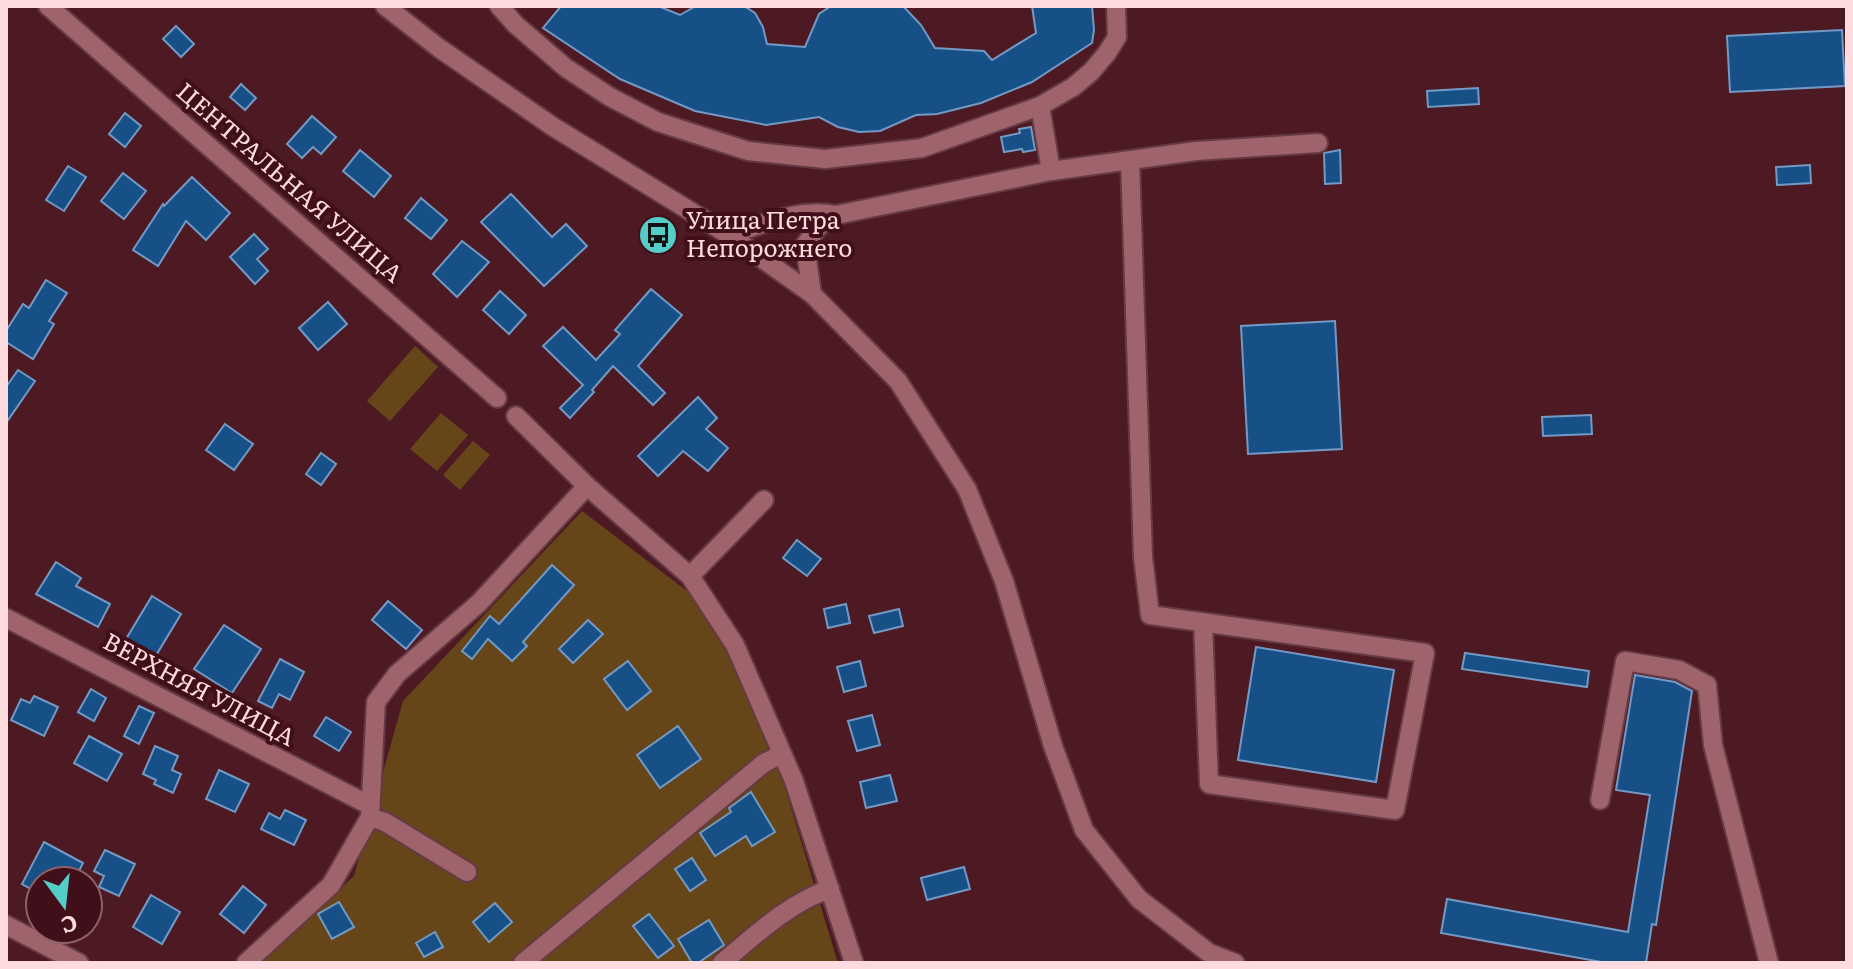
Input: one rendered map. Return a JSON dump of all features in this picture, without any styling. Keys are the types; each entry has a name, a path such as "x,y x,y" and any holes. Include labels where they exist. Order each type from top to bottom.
{"street":[{"name":"ЦЕНТРАЛЬНАЯ УЛИЦА","path":"48,6 497,398"},
{"path":"385,6 439,48 552,126 729,235 812,294 898,381 967,489 1004,581 1053,746 1084,830 1139,899 1209,953 1235,963"},
{"path":"499,6 566,68 610,97 658,122 748,151 825,159 922,148 1040,106 1073,87 1107,53 1117,37 1116,6"},
{"path":"1040,106 1051,171"},
{"path":"812,294 805,245 819,226 836,215 1051,171 1196,151 1318,143"},
{"path":"1130,160 1143,557 1150,615 1203,622 1425,653 1395,810 1209,784 1203,622"},
{"path":"729,235 775,220 818,211 836,215"},
{"path":"516,416 587,486 690,576 735,645 782,754 854,963"},
{"path":"246,963 331,885 370,811 376,702 397,674 479,603 587,486"},
{"path":"690,576 764,500"},
{"name":"ВЕРХНЯЯ УЛИЦА","path":"6,618 370,811 467,872"},
{"path":"1600,800 1625,661 1679,670 1707,685 1713,745 1769,963"},
{"path":"523,963 764,763 782,754"},
{"path":"722,963 811,895 830,889"},
{"path":"6,925 79,963"}],"shaded area":[{"path":"415,346 438,367 390,421 367,401"},
{"path":"441,413 468,435 437,471 410,449"},
{"path":"473,441 490,455 460,490 443,475"},
{"path":"582,511 721,617 783,782 838,963 260,963 354,876 403,701"}],"building":[{"path":"561,6 658,6 680,15 696,6 744,6 755,13 763,27 767,44 805,47 819,14 831,6 903,6 921,25 935,48 984,51 992,60 1036,33 1032,6 1092,6 1094,30 1092,43 1032,82 981,103 937,114 916,115 880,131 859,132 838,127 819,117 766,125 695,111 620,79 543,28"},
{"path":"176,26 194,44 181,57 163,39"},
{"path":"1842,30 1845,86 1730,92 1727,36"},
{"path":"241,84 256,98 245,110 230,97"},
{"path":"1478,88 1479,104 1428,107 1427,91"},
{"path":"125,113 141,126 125,147 109,134"},
{"path":"312,116 336,137 321,154 313,147 302,158 287,144"},
{"path":"1031,127 1035,150 1004,152 1001,137"},
{"path":"360,150 391,176 374,197 343,171"},
{"path":"1340,150 1341,183 1325,184 1324,153"},
{"path":"1810,165 1811,183 1777,185 1776,167"},
{"path":"68,166 86,177 64,211 46,200"},
{"path":"123,173 146,191 124,219 101,201"},
{"path":"192,177 230,213 206,240 186,221 158,266 133,250 163,204"},
{"path":"511,194 552,237 566,224 587,246 544,286 481,222"},
{"path":"421,198 447,220 431,239 405,218"},
{"path":"254,234 268,249 257,259 268,271 255,284 230,257"},
{"path":"462,241 489,262 457,297 433,274"},
{"path":"46,280 67,293 49,321 54,324 33,359 6,342 6,331 23,304 29,308"},
{"path":"651,289 682,315 638,366 665,393 653,405 613,366 570,418 560,408 583,385 543,346 563,327 596,360 620,334 615,330"},
{"path":"500,291 526,315 509,334 483,310"},
{"path":"328,302 347,324 318,350 299,328"},
{"path":"1335,321 1342,449 1248,454 1241,326"},
{"path":"18,370 35,381 6,423 6,387"},
{"path":"698,397 717,418 706,429 728,448 708,471 683,451 658,476 638,456"},
{"path":"1591,415 1592,434 1543,436 1542,417"},
{"path":"225,424 253,444 234,470 206,450"},
{"path":"321,453 336,464 321,485 306,474"},
{"path":"797,540 821,559 807,576 783,558"},
{"path":"56,562 81,578 76,586 110,604 98,627 36,594"},
{"path":"552,565 574,585 523,642 527,646 512,661 488,639 472,659 462,651 490,616 499,624"},
{"path":"152,596 181,614 152,662 123,644"},
{"path":"388,601 422,630 406,649 372,620"},
{"path":"846,604 850,623 828,628 824,609"},
{"path":"899,609 903,626 874,633 869,616"},
{"path":"588,620 603,634 573,663 559,649"},
{"path":"224,625 261,649 232,693 194,669"},
{"path":"1256,647 1394,670 1376,782 1238,760"},
{"path":"1465,653 1589,671 1587,687 1462,669"},
{"path":"280,659 304,672 290,700 279,694 272,708 258,701"},
{"path":"628,661 651,691 627,710 604,679"},
{"path":"860,661 866,686 844,692 837,667"},
{"path":"1635,675 1675,682 1692,691 1656,925 1652,924 1646,963 1607,963 1441,933 1447,899 1628,932 1650,795 1616,790"},
{"path":"91,689 106,698 94,721 78,712"},
{"path":"34,696 58,707 44,736 11,720 21,699 30,703"},
{"path":"139,706 154,713 139,744 124,736"},
{"path":"872,715 880,745 857,751 848,721"},
{"path":"326,717 351,732 339,751 314,736"},
{"path":"678,726 701,759 660,788 637,755"},
{"path":"89,736 122,754 107,781 74,763"},
{"path":"155,746 178,756 172,770 181,774 173,793 154,784 156,780 143,774"},
{"path":"219,770 249,784 235,812 206,799"},
{"path":"890,775 897,801 866,808 860,782"},
{"path":"751,792 775,832 752,846 746,836 715,856 700,833 731,812 729,808"},
{"path":"285,810 306,820 294,845 261,829 269,813 280,819"},
{"path":"44,842 83,863 82,865 32,865"},
{"path":"105,850 135,864 119,896 104,889 104,865 97,865"},
{"path":"692,858 706,880 690,891 675,869"},
{"path":"964,867 970,889 927,900 921,878"},
{"path":"243,886 266,905 244,933 220,914"},
{"path":"151,895 180,912 162,944 133,927"},
{"path":"339,902 354,927 332,939 318,914"},
{"path":"495,903 512,922 489,942 473,922"},
{"path":"649,914 674,946 658,958 633,926"},
{"path":"709,920 724,945 698,963 692,963 678,939"},
{"path":"435,932 443,947 424,957 416,943"}],"place":[{"name":"Улица Петра Непорожнего","path":"658,235"}]}
